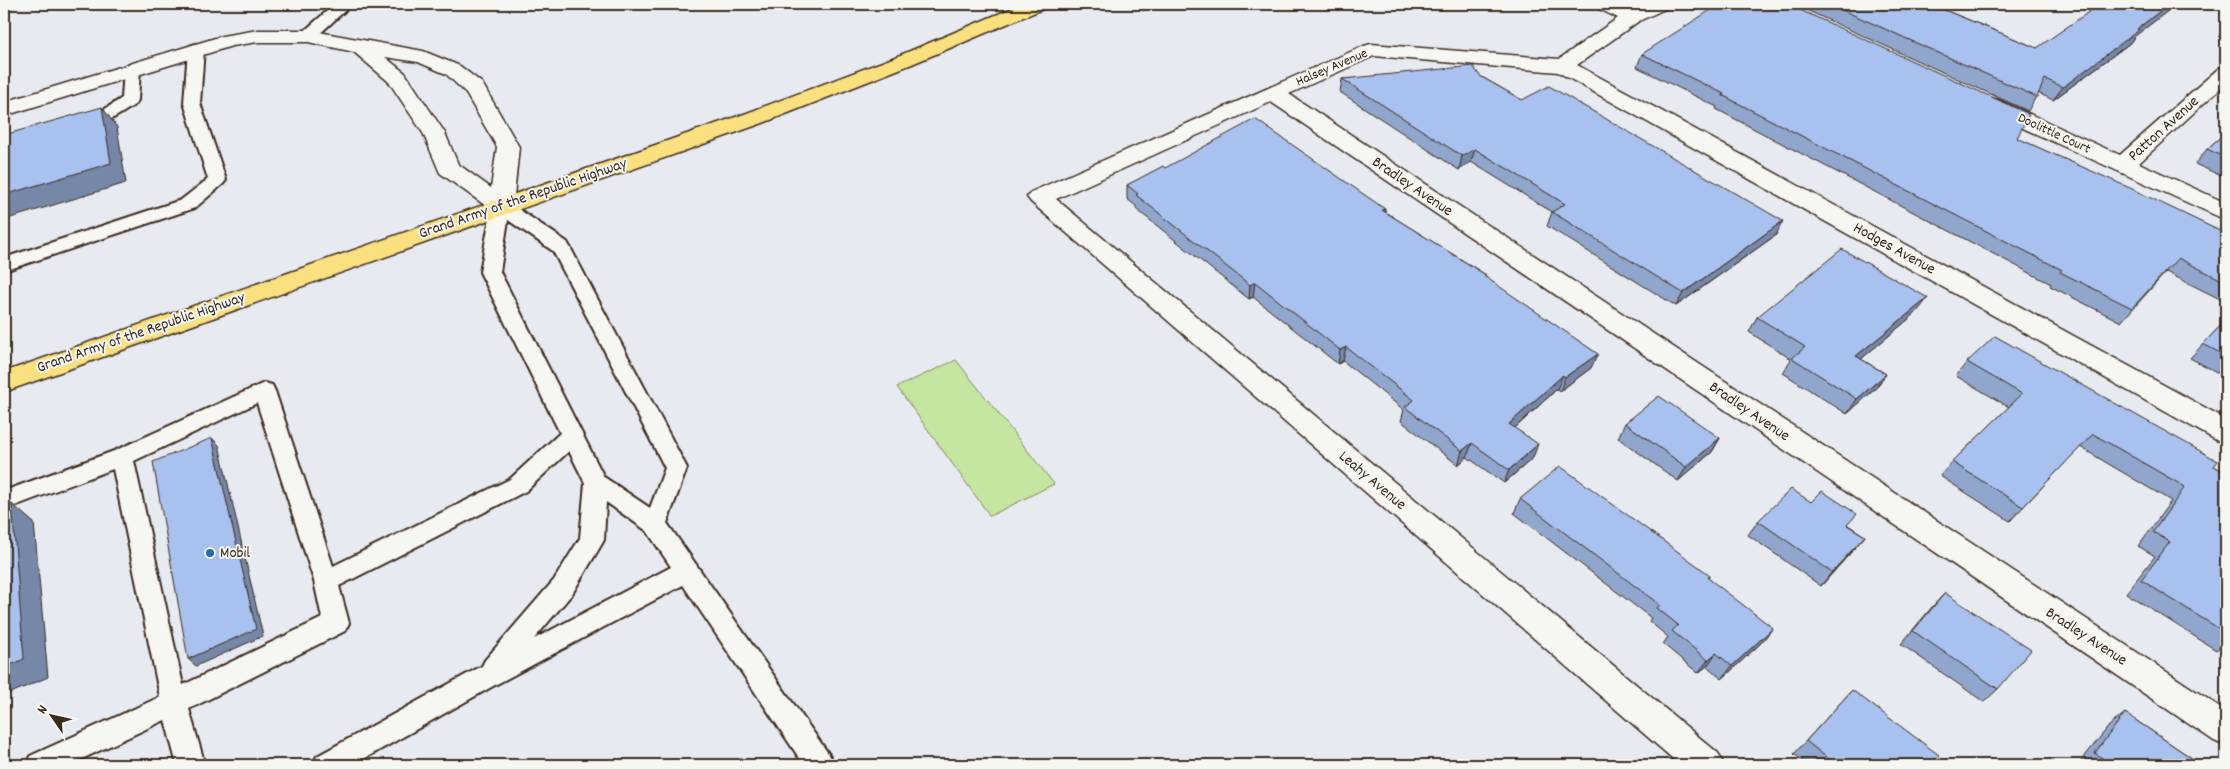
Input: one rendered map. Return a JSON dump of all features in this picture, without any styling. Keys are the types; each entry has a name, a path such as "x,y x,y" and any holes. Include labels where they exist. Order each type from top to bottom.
{"main road":[{"name":"Grand Army of the Republic Highway","path":"4,382 811,96 1038,4"}],"street":[{"path":"1604,4 1632,18"},
{"path":"1563,66 1632,18 1660,4"},
{"path":"4,109 132,70 196,48 229,40 258,36 308,36 423,57 453,70 474,88 508,147 501,206 448,168 434,133 397,78 361,47"},
{"name":"Halsey Avenue","path":"1039,197 1371,50 1563,66"},
{"name":"Hodges Avenue","path":"1563,66 2226,432"},
{"name":"Patton Avenue","path":"2123,165 2226,72"},
{"name":"Bradley Avenue","path":"1272,93 2226,730"},
{"name":"Doolittle Court","path":"1977,98 2226,212"},
{"name":"Leahy Avenue","path":"1039,197 1706,765"}],"lane":[{"path":"308,36 344,4"},
{"path":"4,265 188,204 217,180 192,103 196,48"},
{"path":"70,126 108,115 130,100 132,70"},
{"path":"655,524 676,468 560,248 501,206 490,272 596,483 655,524 820,765"},
{"path":"4,501 122,457 264,390 326,581 336,623 174,703 40,765"},
{"path":"326,581 518,485 572,435"},
{"path":"122,457 174,703 191,765"},
{"path":"486,678 563,587 592,540 596,483"},
{"path":"327,765 687,571"}],"green space":[{"path":"956,360 1054,484 990,516 897,387"}],"building":[{"path":"1720,4 1787,4 2029,114 2017,138 2130,188 2226,234 2226,282 2178,258 2132,308 1722,95 1724,94 1642,54"},
{"path":"1829,4 1930,4 2037,48 2100,4 2169,4 2137,29 2139,30 2063,87 2045,79 2037,97"},
{"path":"1473,66 1480,76 1522,100 1549,86 1783,221 1683,293 1552,212 1565,204 1475,149 1462,156 1342,79"},
{"path":"102,107 111,163 4,195 4,135"},
{"path":"1255,119 1385,209 1382,210 1486,275 1484,276 1598,354 1565,377 1563,375 1509,424 1538,444 1509,470 1472,443 1462,451 1405,407 1414,400 1346,347 1340,350 1255,282 1250,285 1136,195 1138,194 1127,185 1163,166 1165,168"},
{"path":"2226,132 2226,158 2207,149"},
{"path":"1842,249 1928,298 1856,356 1886,374 1857,399 1792,358 1805,347 1757,317"},
{"path":"2226,320 2226,356 2203,344"},
{"path":"1995,336 2218,461 2214,466 2226,473 2226,633 2141,580 2170,542 2153,532 2185,487 2093,434 2023,507 1952,462 2022,394 1967,362"},
{"path":"1659,396 1720,438 1686,467 1625,423"},
{"name":"Mobil","path":"212,438 256,629 188,659 153,462"},
{"path":"1560,466 1710,575 1708,578 1773,628 1732,666 1716,653 1708,660 1672,631 1678,625 1657,608 1660,605 1520,499"},
{"path":"1791,489 1811,502 1822,491 1857,514 1847,525 1865,536 1832,572 1758,521"},
{"path":"12,504 24,659 4,668 4,507"},
{"path":"1945,593 2031,650 1998,689 1913,631"},
{"path":"1852,690 1939,755 1930,765 1836,765 1806,741"},
{"path":"2125,713 2202,765 2112,765 2095,753"}],"place":[{"name":"Mobil","path":"210,553"}]}
